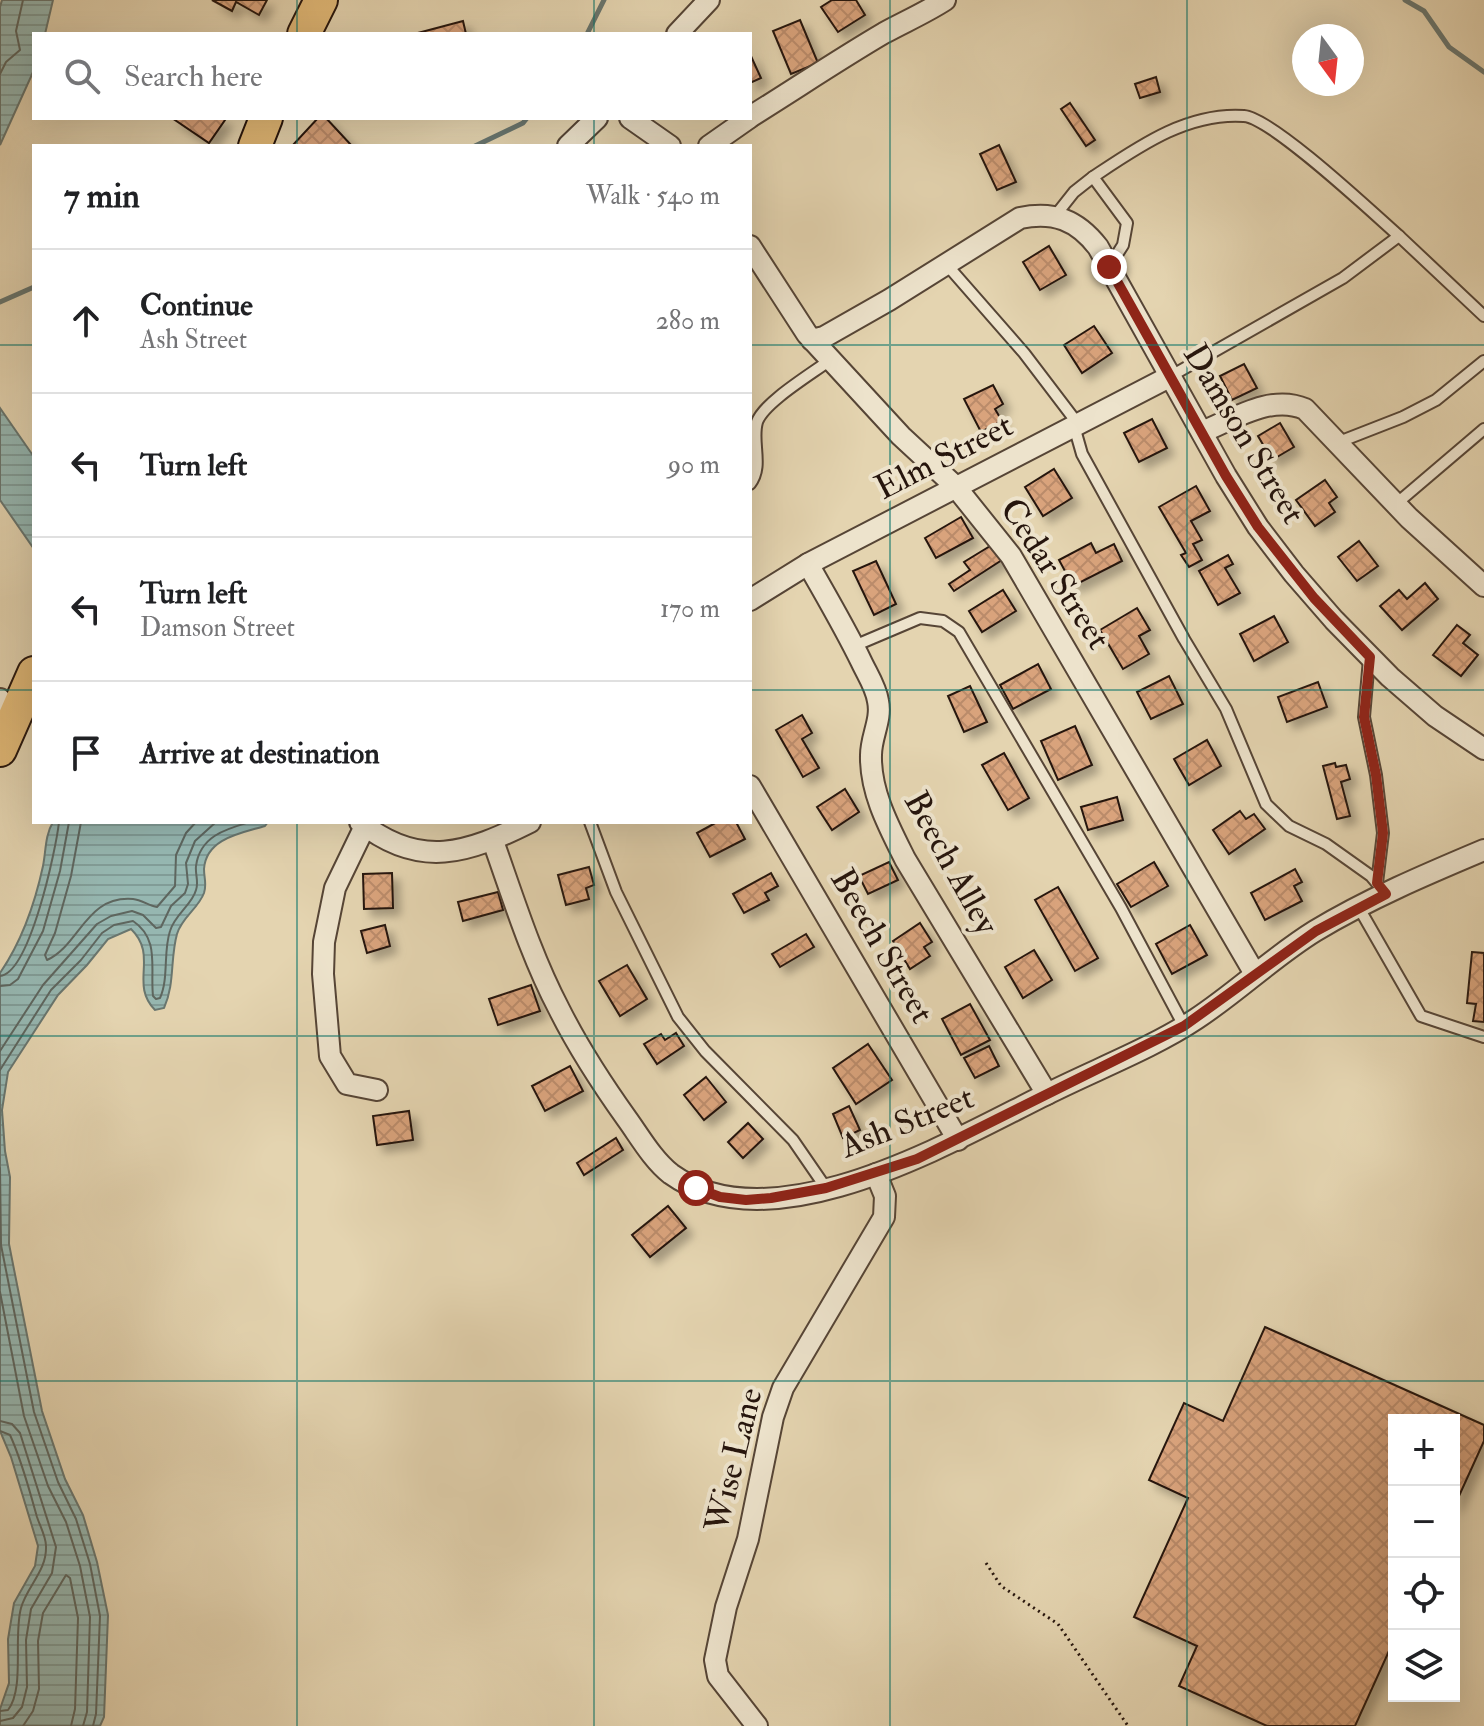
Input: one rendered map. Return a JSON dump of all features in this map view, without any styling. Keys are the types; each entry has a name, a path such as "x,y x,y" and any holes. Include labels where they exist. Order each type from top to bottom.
{"main road":[{"path":"305,32 321,0"},
{"path":"256,144 265,120"}],"street":[{"path":"679,32 709,0"},
{"path":"752,116 801,83 945,0"},
{"path":"570,144 595,120"},
{"path":"633,120 667,144"},
{"path":"712,144 746,120"},
{"path":"812,340 837,330 1020,218 1037,214 1055,216"},
{"name":"Damson Street","path":"1055,216 1072,222 1087,233 1258,527 1314,598 1370,657 1435,716 1484,749"},
{"name":"Cedar Street","path":"752,249 812,340 901,436 955,486 1011,556 1255,974"},
{"name":"Elm Street","path":"752,599 808,564 1171,376"},
{"path":"1202,432 1274,403 1291,403 1305,409 1396,504 1484,586"},
{"name":"Beech Alley","path":"808,564 854,646 878,700 878,724 872,743 871,764 875,790 890,830 1047,1094"},
{"name":"Beech Street","path":"752,789 958,1140"},
{"path":"377,1090 347,1084 330,1056 323,974 324,942 335,888 362,824 393,843 424,851 460,851 493,841 526,824"},
{"name":"Ash Street","path":"493,841 536,958 559,1009 614,1100 662,1165 696,1188 720,1197 746,1200 826,1188 876,1174 958,1140 1184,1026 1316,931 1359,908 1382,889 1484,850"},
{"name":"Wise Lane","path":"757,1726 718,1676 715,1660 726,1607 748,1539 773,1417 783,1388 884,1217 885,1196 876,1174"}],"lane":[{"path":"1055,216 1074,192 1093,177 1175,128 1210,118 1247,116 1319,165 1484,316"},
{"path":"1093,177 1127,223 1123,245 1109,267"},
{"path":"1171,376 1343,278 1399,236"},
{"path":"950,263 1024,353 1076,425 1082,454 1226,709 1266,804 1289,826 1326,844 1371,876 1382,889"},
{"path":"752,482 756,477 757,421 771,404 830,360"},
{"path":"1339,442 1403,417 1436,400 1484,361"},
{"path":"1396,504 1484,429"},
{"path":"854,646 920,618 943,621 959,632 1121,908 1184,1026"},
{"path":"1370,657 1364,717 1376,775 1383,833 1382,889"},
{"path":"591,824 616,892 678,1017 705,1051 793,1140 826,1188"},
{"path":"1359,908 1421,1016 1484,1037"}],"path":[{"path":"986,1563 1001,1586 1058,1624 1128,1726"}],"water":[{"path":"2,0 53,0 45,32 32,32 32,74 0,145"},
{"path":"0,408 32,454 32,546 0,500"},
{"path":"52,824 266,824 227,838 211,850 204,869 204,893 177,934 170,990 164,1008 155,1010 148,1000 143,980 143,949 131,929 108,939 58,995 8,1072 2,1110 10,1177 9,1244 42,1411 65,1479 83,1515 108,1615 104,1717 100,1726 0,1726 0,1709 9,1683 8,1639 14,1603 35,1566 38,1546 0,1431 0,973 15,948 32,908"}],"building":[{"path":"212,0 267,0 259,15 236,2 232,11"},
{"path":"832,0 856,0 865,15 838,32 821,7"},
{"path":"800,20 818,63 791,74 773,31"},
{"path":"463,21 466,32 422,32"},
{"path":"752,58 761,78 752,82"},
{"path":"1156,77 1160,92 1140,98 1135,84"},
{"path":"1070,103 1095,140 1086,146 1061,109"},
{"path":"175,120 225,120 209,143"},
{"path":"316,120 328,120 350,144 294,144"},
{"path":"999,145 1016,182 997,190 980,154"},
{"path":"1049,246 1066,275 1040,290 1023,262"},
{"path":"1094,326 1112,353 1082,373 1064,345"},
{"path":"1244,364 1257,388 1232,400 1220,376"},
{"path":"993,385 1003,404 995,409 1002,421 981,432 964,399"},
{"path":"1152,419 1167,448 1139,462 1124,433"},
{"path":"1280,423 1294,447 1272,460 1258,436"},
{"path":"1054,469 1072,498 1043,516 1025,487"},
{"path":"1325,480 1337,497 1329,503 1335,512 1315,526 1296,500"},
{"path":"1196,486 1210,511 1191,521 1202,540 1193,544 1202,560 1189,567 1181,555 1186,553 1159,507"},
{"path":"961,517 973,538 936,558 925,538"},
{"path":"1359,541 1378,566 1357,581 1338,557"},
{"path":"995,543 1005,558 954,591 949,584 970,570 964,562"},
{"path":"1091,543 1096,553 1114,544 1122,561 1073,586 1059,560"},
{"path":"1228,555 1233,564 1225,568 1240,593 1218,605 1199,571"},
{"path":"876,561 896,604 874,615 853,571"},
{"path":"1425,583 1438,599 1402,630 1380,606 1399,590 1407,599"},
{"path":"1003,590 1016,611 982,632 969,611"},
{"path":"1137,608 1150,630 1139,636 1149,654 1123,669 1100,630"},
{"path":"1274,616 1288,642 1254,661 1240,634"},
{"path":"1457,625 1470,635 1463,643 1478,655 1461,676 1433,655"},
{"path":"1038,664 1051,689 1013,709 1000,685"},
{"path":"1169,676 1183,704 1151,719 1137,692"},
{"path":"1318,682 1327,707 1287,722 1278,697"},
{"path":"970,686 987,722 964,732 948,696"},
{"path":"802,715 812,733 802,739 819,768 803,777 776,730"},
{"path":"1075,726 1092,765 1058,780 1041,741"},
{"path":"1207,740 1221,766 1189,785 1174,759"},
{"path":"1004,753 1029,798 1008,810 982,765"},
{"path":"1335,763 1336,767 1346,765 1350,779 1341,782 1350,816 1337,819 1323,766"},
{"path":"845,789 859,812 832,830 817,807"},
{"path":"1117,797 1123,820 1088,830 1081,807"},
{"path":"1240,811 1246,819 1254,814 1265,829 1229,854 1213,830"},
{"path":"713,824 737,824 745,839 710,857 697,833"},
{"path":"889,862 898,880 868,894 859,876"},
{"path":"1154,862 1168,886 1131,907 1117,884"},
{"path":"589,867 594,885 586,888 589,899 566,905 558,875"},
{"path":"1295,869 1302,882 1294,886 1302,901 1265,920 1251,893"},
{"path":"392,873 393,908 364,909 363,874"},
{"path":"771,873 778,886 765,893 769,900 744,913 733,894"},
{"path":"1058,887 1098,958 1075,971 1035,900"},
{"path":"498,892 503,910 463,921 458,902"},
{"path":"920,923 932,942 924,947 930,956 910,969 893,941"},
{"path":"385,925 390,946 367,953 361,931"},
{"path":"1190,925 1207,955 1172,974 1156,944"},
{"path":"806,934 814,947 780,967 772,954"},
{"path":"1034,950 1052,980 1023,998 1005,967"},
{"path":"1472,952 1484,953 1484,1022 1473,1021 1476,1004 1467,1003"},
{"path":"627,965 647,999 620,1016 599,981"},
{"path":"531,985 540,1011 498,1025 489,999"},
{"path":"970,1004 990,1040 961,1055 942,1019"},
{"path":"676,1033 684,1046 657,1064 644,1044 661,1034 665,1040"},
{"path":"868,1044 892,1080 856,1104 833,1068"},
{"path":"989,1046 999,1066 975,1078 964,1058"},
{"path":"570,1066 583,1091 545,1111 532,1086"},
{"path":"706,1077 726,1102 704,1120 684,1095"},
{"path":"849,1106 860,1130 843,1138 833,1114"},
{"path":"409,1111 413,1140 377,1145 373,1116"},
{"path":"748,1123 763,1139 743,1158 728,1142"},
{"path":"616,1138 623,1150 584,1175 577,1163"},
{"path":"668,1206 686,1228 650,1257 632,1235"},
{"path":"1265,1327 1459,1414 1388,1414 1388,1653 1355,1726 1267,1726 1179,1686 1197,1646 1134,1617 1188,1498 1149,1480 1184,1403 1223,1421"},
{"path":"1460,1414 1484,1425 1484,1441 1460,1494"}],"waterway":[{"path":"588,32 604,0"},
{"path":"1405,0 1424,11 1449,47 1484,72"},
{"path":"479,144 525,120"},
{"path":"0,302 32,288"}],"route":[{"path":"696,1188 720,1197 746,1200 771,1198 826,1188 917,1159 1195,1020 1316,931 1386,894 1377,883 1383,833 1376,775 1364,717 1370,657 1314,598 1258,527 1226,476 1109,267"}]}
